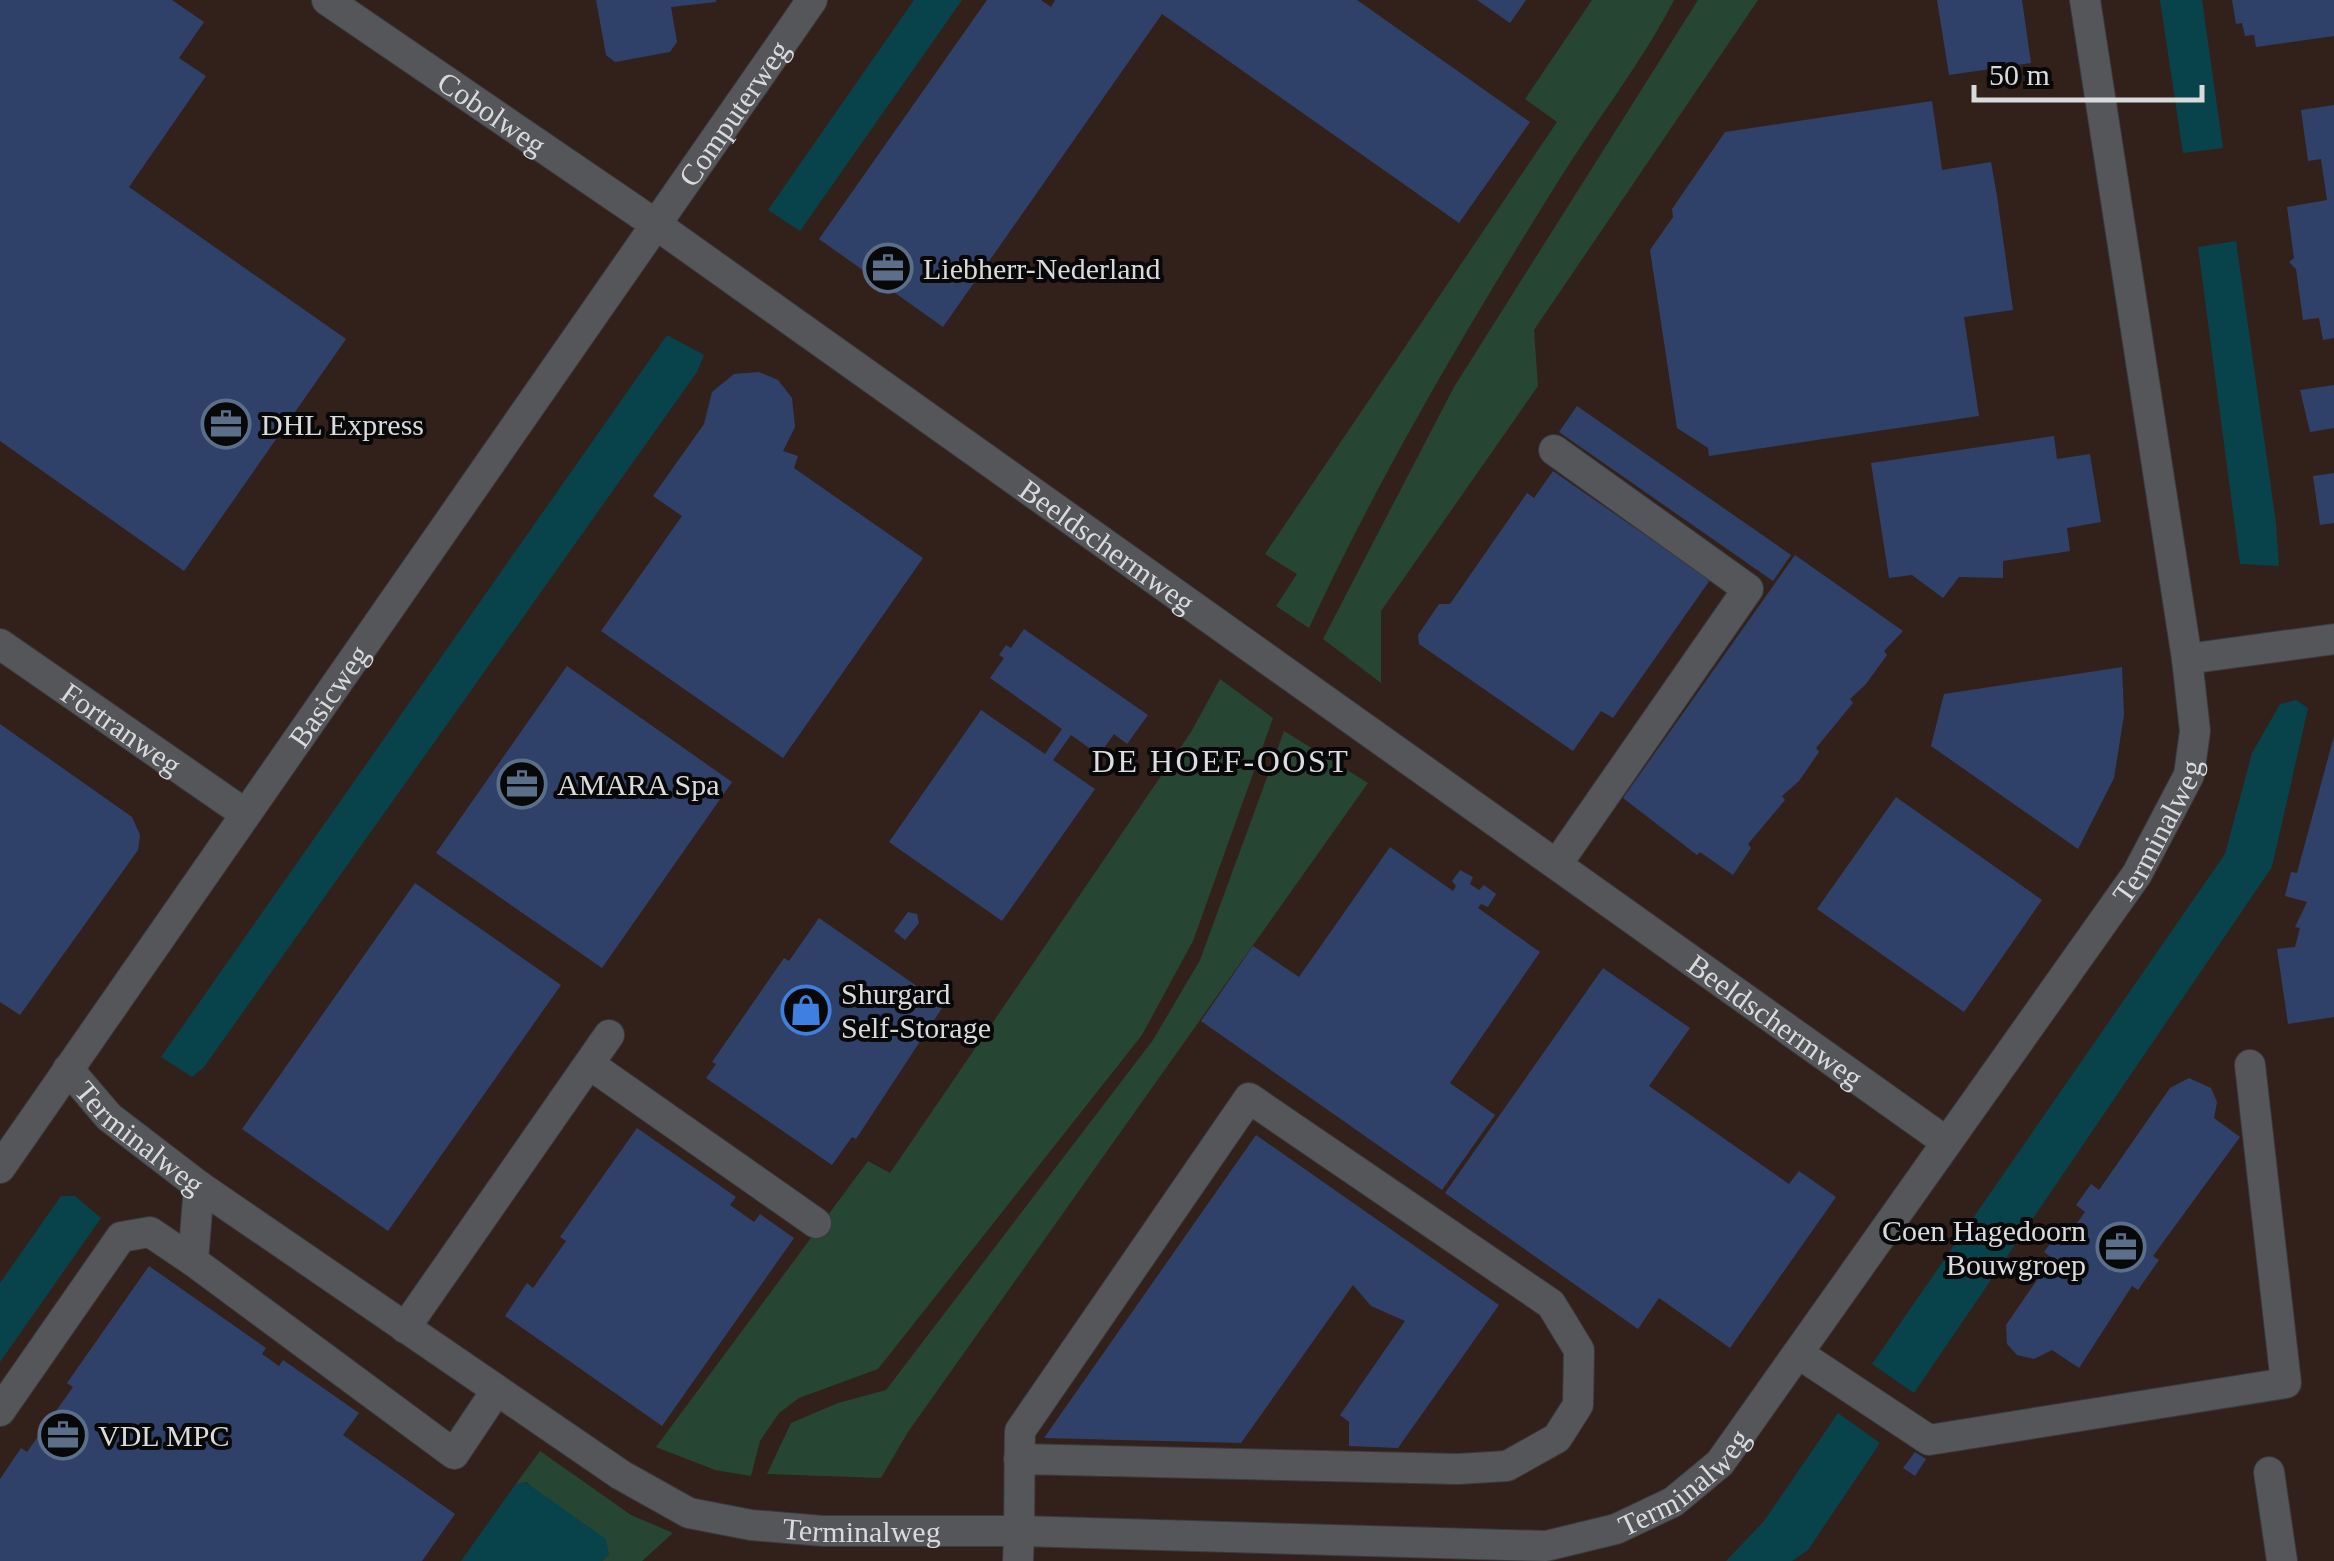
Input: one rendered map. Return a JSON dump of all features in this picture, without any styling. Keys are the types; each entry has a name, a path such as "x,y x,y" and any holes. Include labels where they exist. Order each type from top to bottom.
{"street":[{"name":"Cobolweg","path":"327,0 658,226"},
{"name":"Computerweg","path":"658,226 812,0"},
{"name":"Terminalweg","path":"68,1069 110,1117 199,1186 620,1475 689,1513 751,1526 959,1546 1547,1553 1616,1529 1673,1502 1720,1463 1799,1354 2137,874 2188,775 2195,731 2187,660 2084,0"},
{"name":"Basicweg","path":"0,1168 244,813 658,226"},
{"name":"Beeldschermweg","path":"658,226 1946,1141"},
{"path":"1554,450 1748,590 1556,864"},
{"path":"2187,660 2334,639"},
{"name":"Fortranweg","path":"0,644 244,813"},
{"path":"404,1328 609,1036"},
{"path":"589,1064 816,1222"},
{"path":"1799,1354 1929,1440 2286,1384 2250,1065"},
{"path":"1018,1546 1020,1431 1249,1098 1551,1304 1579,1350 1578,1405 1558,1438 1507,1466 1458,1469 1020,1460"},
{"path":"193,1261 199,1186"},
{"path":"0,1412 121,1238 150,1232 454,1454 496,1391"},
{"path":"2268,1472 2282,1561"}],"shaded area":[{"path":"0,0 2334,0 2334,1561 0,1561"}],"green space":[{"path":"1592,0 1674,0 1459,345 1396,456 1309,628 1276,606 1297,574 1265,554 1557,122 1525,99"},
{"path":"1698,0 1758,0 1534,330 1538,386 1381,611 1381,683 1323,639 1454,387"},
{"path":"1220,679 1273,718 1193,941 1142,1035 878,1369 799,1398 779,1413 760,1441 751,1476 715,1470 656,1447 868,1161 890,1173 1191,732"},
{"path":"1284,731 1368,783 908,1432 881,1478 767,1474 791,1423 838,1403 886,1390 1153,1040 1200,960"},
{"path":"540,1451 631,1515 673,1533 642,1561 602,1561 609,1555 526,1482 515,1485"}],"water":[{"path":"914,0 962,0 800,231 768,210"},
{"path":"2160,0 2202,0 2223,148 2183,153"},
{"path":"2236,241 2279,566 2240,564 2198,247"},
{"path":"667,335 704,355 697,372 204,1067 192,1077 161,1057"},
{"path":"2296,700 2308,708 2272,867 1914,1393 1872,1364 2225,854 2252,753 2280,704"},
{"path":"61,1196 75,1196 101,1218 0,1362 0,1283"},
{"path":"1838,1413 1880,1443 1808,1550 1792,1561 1726,1561 1764,1521"},
{"path":"525,1482 606,1539 609,1555 602,1561 461,1561 515,1485"}],"building":[{"path":"0,0 172,0 204,22 179,58 206,76 129,187 346,339 184,571 0,441"},
{"path":"596,0 716,2 671,7 677,42 670,52 615,62 606,55"},
{"path":"987,0 1041,0 1051,7 1055,0 1357,0 1530,122 1459,223 1162,14 943,327 819,239"},
{"path":"1477,0 1526,0 1510,23"},
{"path":"1937,0 2022,0 2031,63 1949,75"},
{"path":"2232,0 2334,0 2334,36 2256,47 2254,35 2245,36 2242,23 2236,24"},
{"path":"1932,101 1942,170 1991,162 1997,196 2013,310 1964,317 1979,416 1709,456 1708,448 1677,428 1650,250 1673,217 1672,209 1725,132"},
{"path":"2334,105 2334,338 2323,340 2319,318 2303,320 2296,269 2289,262 2294,258 2287,207 2327,200 2321,159 2308,161 2301,110"},
{"path":"759,372 778,380 792,398 795,427 783,451 798,456 794,468 923,558 783,758 601,631 682,516 653,496 704,424 712,392 734,374"},
{"path":"2334,385 2334,428 2310,432 2300,390"},
{"path":"1577,406 1791,555 1773,581 1559,432"},
{"path":"2054,436 2057,459 2090,454 2101,522 2067,528 2070,551 2003,561 2003,578 1959,577 1943,598 1912,575 1889,578 1871,463"},
{"path":"1553,471 1710,580 1613,718 1601,711 1573,751 1419,644 1418,635 1439,604 1450,604 1527,493 1534,498"},
{"path":"2334,473 2334,523 2320,525 2313,476"},
{"path":"1795,555 1903,631 1884,651 1887,655 1816,748 1819,752 1799,781 1782,796 1785,800 1748,844 1751,848 1733,875 1700,852 1697,855 1623,798"},
{"path":"1024,629 1148,715 1127,744 1114,734 1099,755 1071,735 1053,760 1095,789 1002,921 889,842 981,710 1045,754 1062,729 990,678 1004,658 999,655 1006,645 1011,648"},
{"path":"567,666 732,782 602,968 436,853"},
{"path":"2122,667 2124,715 2114,778 2078,849 1931,746 1944,694"},
{"path":"0,724 132,817 140,835 138,850 20,1015 0,1002"},
{"path":"2334,736 2334,1017 2288,1024 2277,949 2295,947 2300,928 2295,927 2307,902 2285,896 2291,872 2297,873"},
{"path":"1896,797 2042,900 1964,1012 1817,909"},
{"path":"1390,847 1453,891 1456,886 1452,881 1460,870 1473,877 1470,884 1479,890 1484,885 1496,894 1488,907 1481,904 1478,908 1540,952 1450,1083 1495,1115 1442,1190 1201,1021 1253,946 1299,977"},
{"path":"415,883 561,985 388,1231 242,1129"},
{"path":"908,912 917,914 919,923 905,940 894,931"},
{"path":"819,918 944,1005 856,1139 852,1137 832,1165 706,1078 716,1064 712,1062 784,958 789,961"},
{"path":"1603,968 1690,1028 1649,1086 1789,1184 1799,1171 1836,1197 1730,1348 1659,1298 1638,1329 1445,1193"},
{"path":"2189,1078 2211,1088 2217,1102 2214,1118 2240,1137 2153,1256 2159,1260 2138,1290 2132,1286 2079,1368 2052,1350 2034,1359 2017,1355 2007,1344 2006,1325 2052,1258 2044,1252 2059,1231 2067,1237 2085,1212 2076,1205 2091,1184 2099,1190 2170,1088"},
{"path":"637,1128 736,1197 730,1205 754,1222 760,1214 794,1238 662,1426 505,1316 527,1283 533,1288 566,1241 560,1237"},
{"path":"1256,1135 1499,1305 1398,1448 1349,1446 1349,1422 1340,1415 1405,1321 1371,1306 1353,1285 1241,1443 1044,1438"},
{"path":"149,1266 266,1348 262,1354 279,1366 283,1360 359,1413 343,1435 455,1514 422,1561 0,1561 0,1479 21,1448 27,1452 73,1387 67,1383"},
{"path":"1915,1452 1926,1459 1915,1476 1903,1468"}],"place":[{"name":"Liebherr-Nederland","path":"888,268"},
{"name":"DHL Express","path":"226,424"},
{"name":"AMARA Spa","path":"522,784"},
{"name":"Shurgard Self-Storage","path":"806,1010"},
{"name":"Coen Hagedoorn Bouwgroep","path":"2121,1247"},
{"name":"VDL MPC","path":"63,1435"}],"district":[{"name":"DE HOEF-OOST","path":"1221,761"}]}
